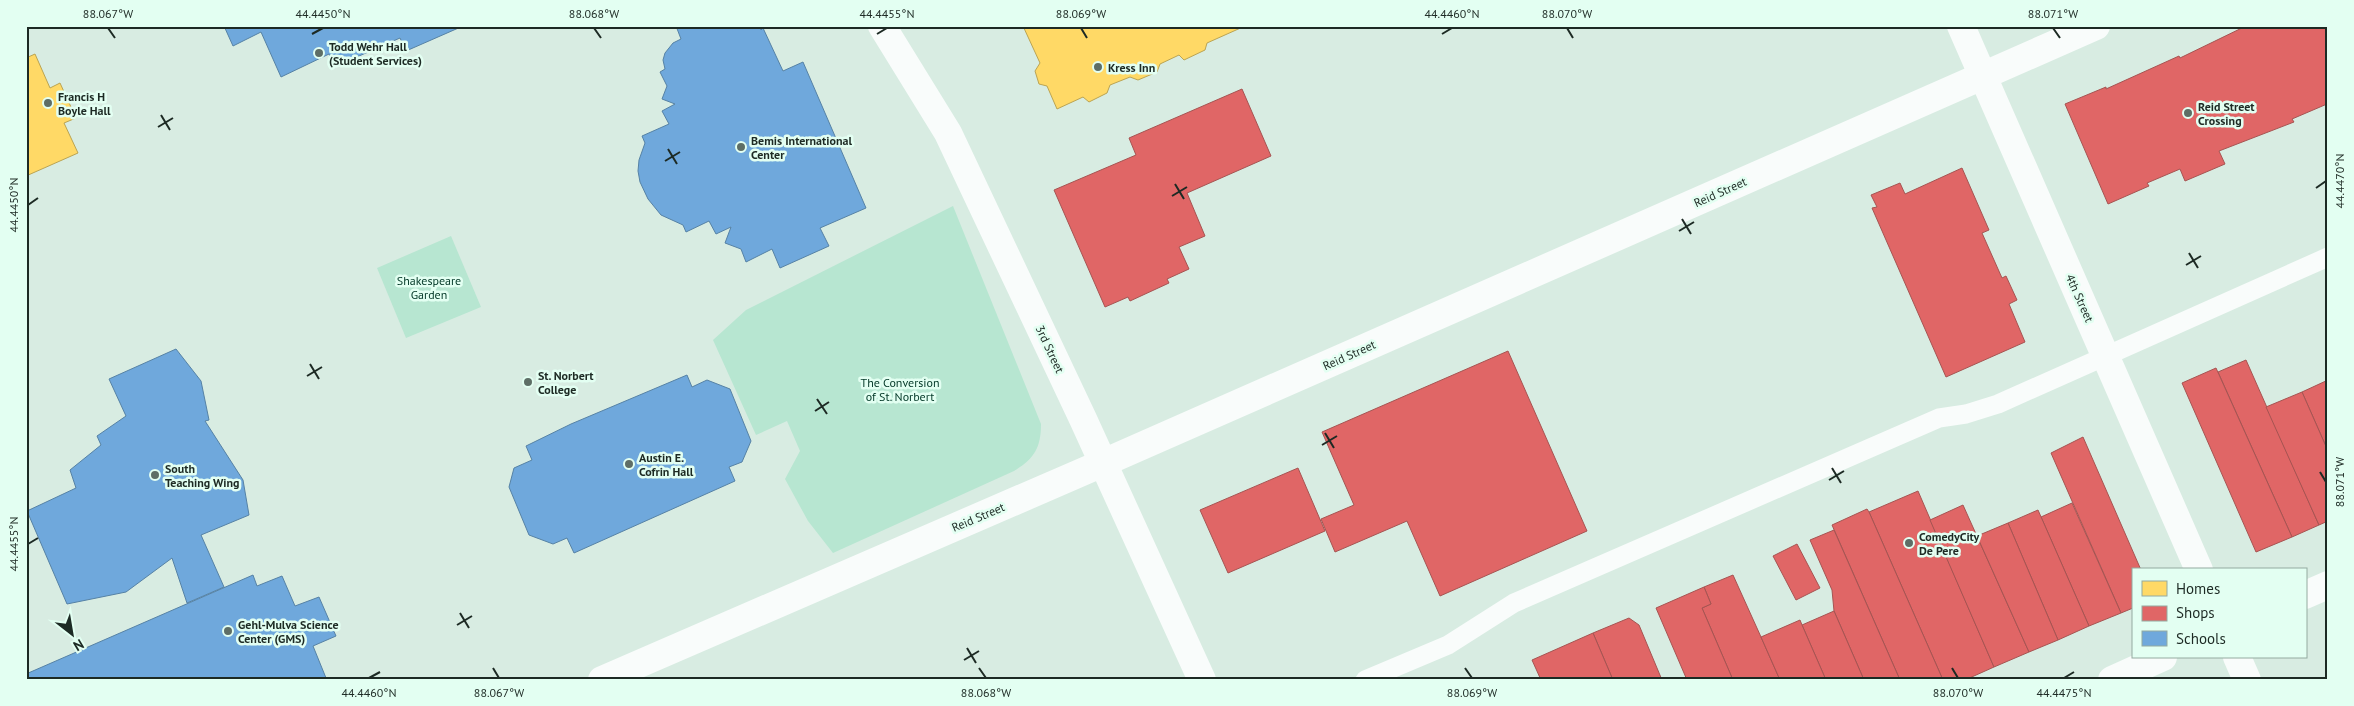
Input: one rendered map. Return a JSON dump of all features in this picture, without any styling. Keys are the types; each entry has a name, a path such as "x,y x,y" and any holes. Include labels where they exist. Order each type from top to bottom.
{"main road":[{"name":"3rd Street","path":"882,26 948,133 1103,463 1202,680"},
{"name":"4th Street","path":"1961,26 2198,568"},
{"name":"Reid Street","path":"602,680 1103,463 2096,26"},
{"path":"2306,595 2328,585"},
{"path":"2112,680 2161,658"},
{"path":"2237,658 2247,680"}],"lane":[{"path":"1364,680 1448,645 1514,603 1654,541 1939,418 1966,414 1998,404 2328,257"}],"green space":[{"name":"The Conversion of St. Norbert","path":"953,206 1041,424 1038,446 1027,462 1014,471 833,553 808,521 785,479 800,451 787,421 756,435 713,340 746,310"},
{"name":"Shakespeare Garden","path":"451,236 481,307 406,338 377,268"}],"building: Homes":[{"name":"Kress Inn","path":"1023,26 1245,26 1207,43 1205,50 1184,60 1179,55 1160,64 1157,72 1138,80 1130,77 1110,85 1107,93 1089,102 1083,97 1057,109 1047,86 1039,84 1035,71 1040,63"},
{"name":"Francis H Boyle Hall","path":"35,54 50,88 60,83 76,118 64,123 78,153 26,176 26,58"}],"building: Shops":[{"name":"Reid Street Crossing","path":"2246,26 2328,26 2328,107 2327,104 2292,119 2294,122 2219,151 2225,164 2185,181 2180,169 2147,183 2149,186 2108,204 2065,104 2106,87 2106,89 2179,56 2180,58"},
{"path":"1242,89 1271,156 1187,193 1205,236 1179,247 1189,269 1167,279 1169,283 1130,301 1128,297 1105,307 1054,190 1136,155 1129,138"},
{"path":"1962,168 1989,230 1982,233 2002,278 2006,276 2017,300 2009,304 2025,342 1946,377 1872,208 1877,207 1871,195 1900,183 1905,194"},
{"path":"1508,351 1587,531 1440,596 1407,521 1335,552 1321,519 1354,505 1322,432"},
{"path":"2246,360 2319,525 2292,537 2218,372"},
{"path":"2216,368 2292,537 2256,552 2182,383"},
{"path":"2328,380 2328,451 2302,392"},
{"path":"2302,392 2328,451 2328,521 2319,525 2266,407"},
{"path":"2083,437 2140,568 2132,568 2132,608 2121,613 2051,453"},
{"path":"1298,468 1325,531 1228,573 1200,510"},
{"path":"1918,491 1994,667 1965,680 1943,680 1869,512"},
{"path":"2072,503 2121,613 2089,626 2041,517"},
{"path":"1963,505 2029,652 1994,667 1930,520"},
{"path":"1867,509 1943,680 1900,680 1832,525"},
{"path":"2038,510 2089,626 2058,640 2008,523"},
{"path":"2008,523 2058,640 2029,652 1977,536"},
{"path":"1834,530 1900,680 1864,680 1834,611 1832,590 1810,540"},
{"path":"1797,544 1820,588 1796,600 1773,556"},
{"path":"1733,575 1780,680 1733,680 1702,608 1711,604 1704,587"},
{"path":"1704,587 1711,604 1702,608 1733,680 1687,680 1656,608"},
{"path":"1834,611 1864,680 1826,680 1802,625"},
{"path":"1629,618 1639,625 1662,680 1613,680 1593,633"},
{"path":"1800,620 1826,680 1780,680 1761,637"},
{"path":"1593,633 1613,680 1541,680 1532,660"}],"building: Schools":[{"name":"Todd Wehr Hall (Student Services)","path":"224,26 463,26 406,51 400,38 334,67 329,54 281,77 261,32 233,46"},
{"name":"Bemis International Center","path":"676,26 759,26 761,30 763,28 783,71 803,62 866,208 820,228 829,246 780,268 772,249 746,262 741,249 725,243 731,227 716,234 709,221 686,232 683,225 661,215 648,199 640,182 638,171 639,160 645,143 642,136 669,124 662,111 675,104 662,99 667,86 660,72 665,69 663,60 665,53 673,43 681,39"},
{"name":"South Teaching Wing","path":"176,349 201,381 209,420 205,421 243,480 249,515 201,535 224,587 187,603 172,558 126,592 67,604 27,511 76,488 70,470 101,445 97,436 126,416 109,379"},
{"name":"Austin E. Cofrin Hall","path":"687,375 692,387 707,380 730,389 751,441 742,462 729,467 735,481 574,553 567,538 553,544 529,535 509,487 514,468 532,460 526,446 571,424"},
{"name":"Gehl-Mulva Science Center (GMS)","path":"253,575 257,586 282,576 295,606 319,597 336,636 313,646 326,678 26,680 26,674"}],"place":[{"name":"Todd Wehr Hall (Student Services)","path":"319,53"},
{"name":"Kress Inn","path":"1098,67"},
{"name":"Francis H Boyle Hall","path":"48,103"},
{"name":"Reid Street Crossing","path":"2188,113"},
{"name":"Bemis International Center","path":"741,147"},
{"name":"St. Norbert College","path":"528,382"},
{"name":"Austin E. Cofrin Hall","path":"629,464"},
{"name":"South Teaching Wing","path":"155,475"},
{"name":"ComedyCity De Pere","path":"1909,543"},
{"name":"Gehl-Mulva Science Center (GMS)","path":"228,631"}]}
